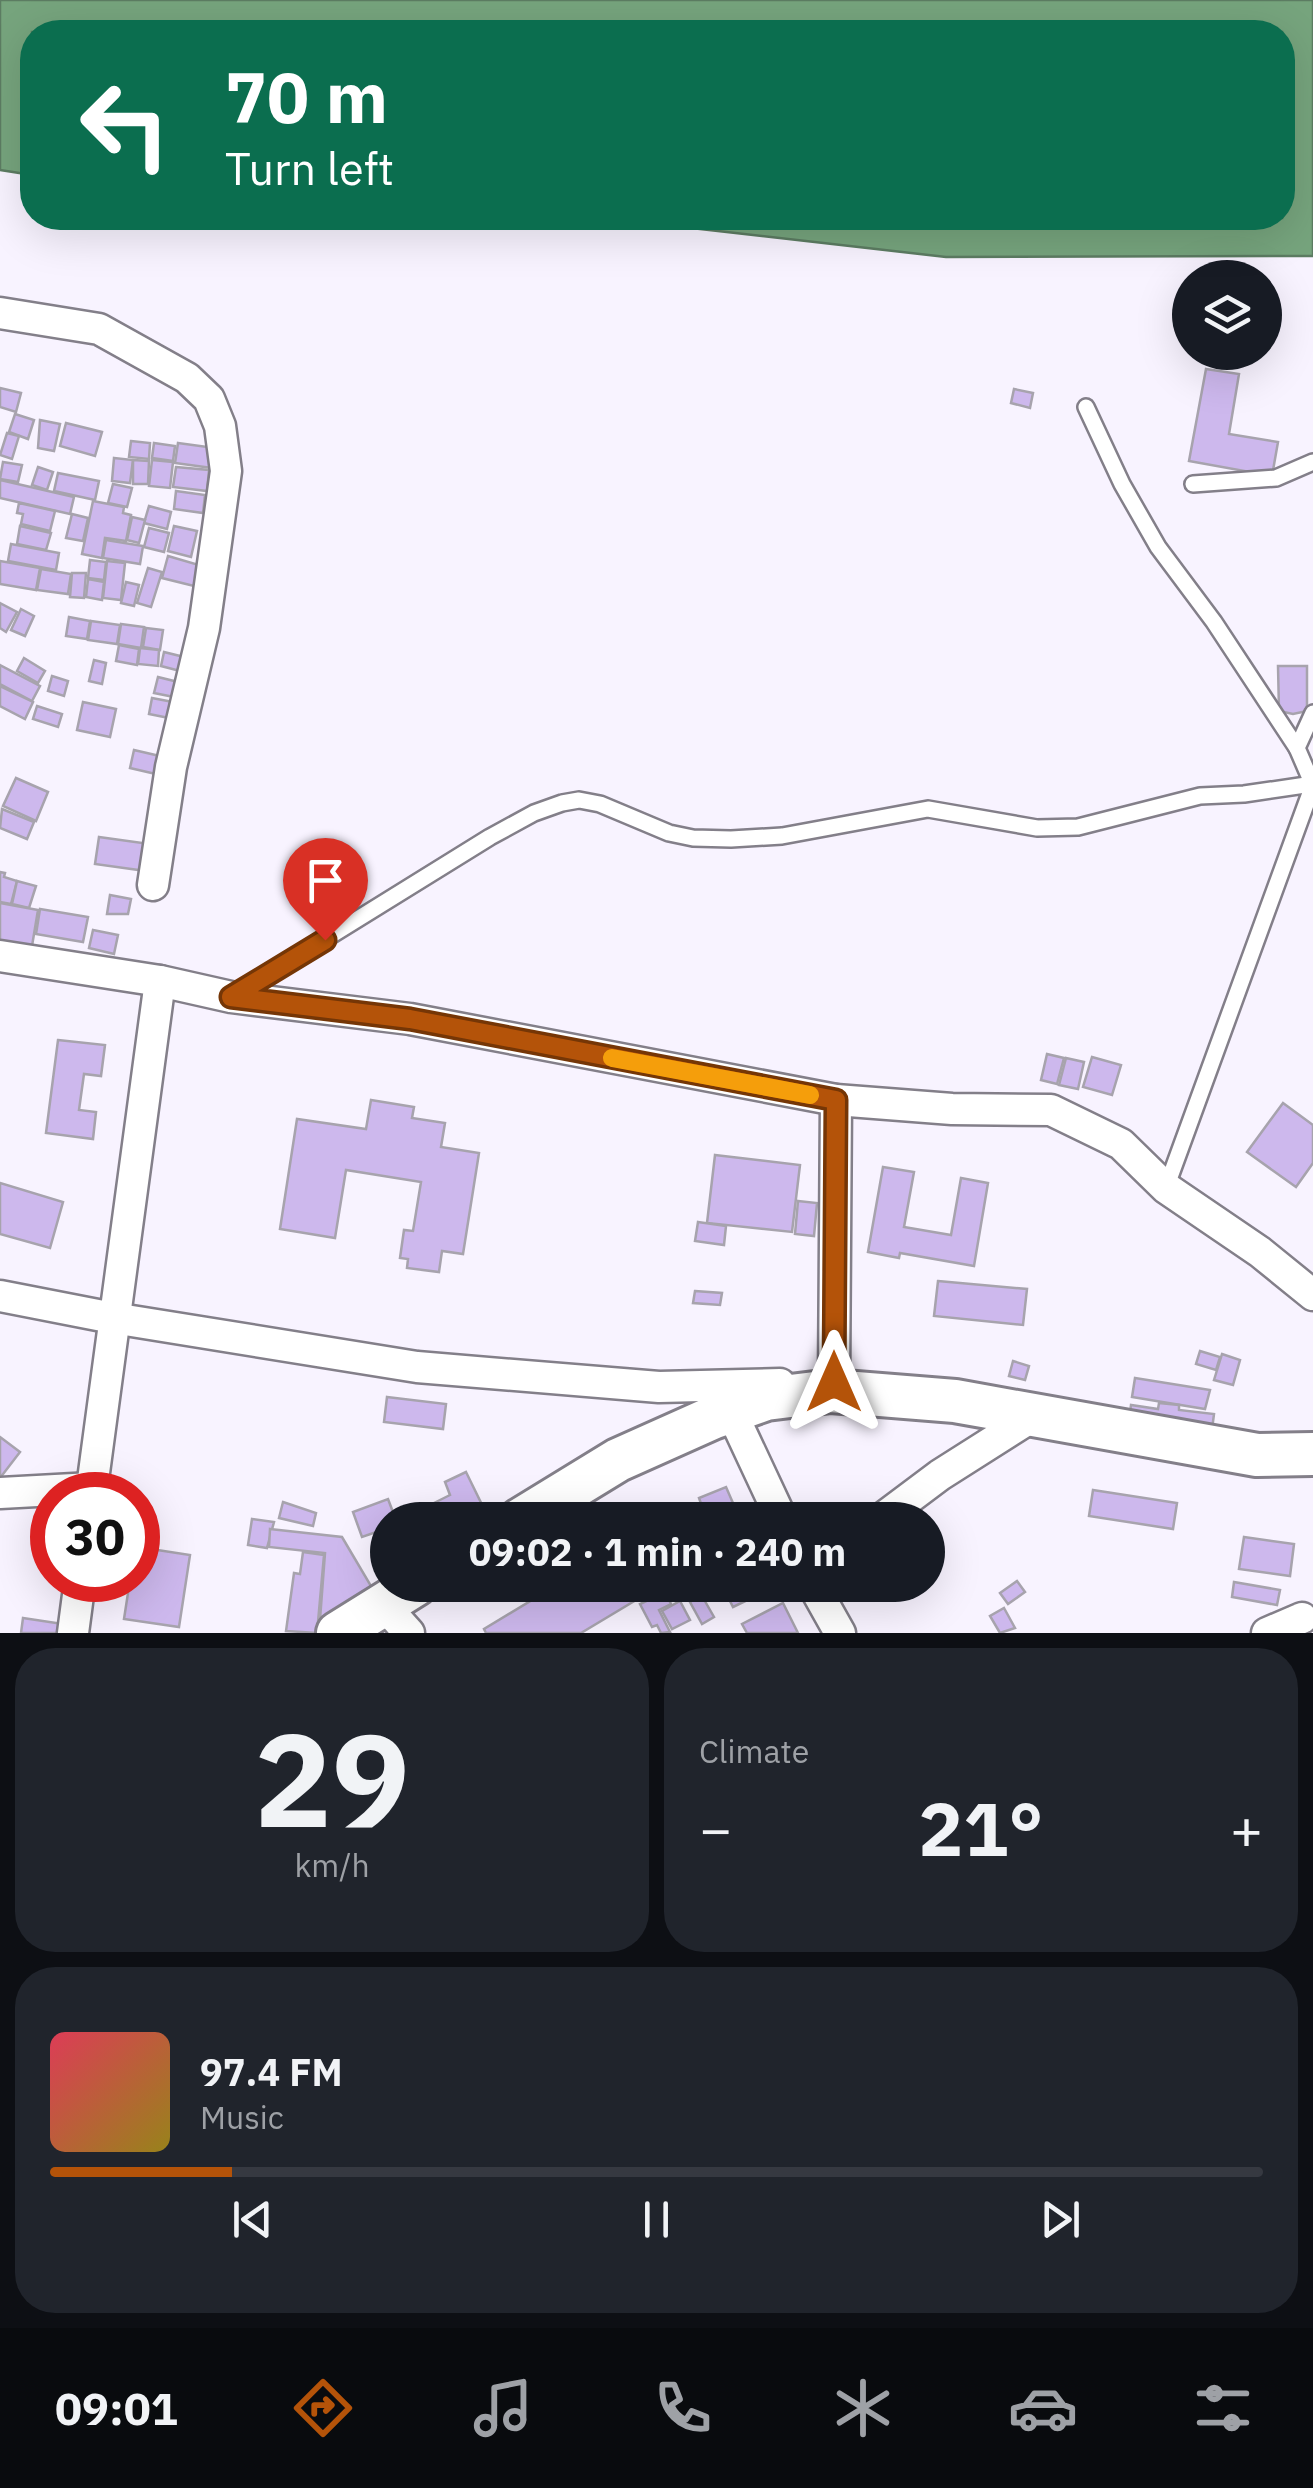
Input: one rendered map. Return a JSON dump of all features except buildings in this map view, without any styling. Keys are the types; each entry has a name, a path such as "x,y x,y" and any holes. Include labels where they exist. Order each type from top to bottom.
{"main road":[{"path":"549,1502 618,1460 730,1412 766,1399 833,1386 955,1401 1257,1455 1313,1454"}],"street":[{"path":"0,313 99,329 188,378 208,399 220,426 226,471 204,628 171,767 152,885"},
{"path":"0,956 160,981 231,997 410,1019 836,1100 952,1110 1051,1110 1121,1144 1166,1188 1260,1252 1313,1296"},
{"path":"94,1472 160,981"},
{"path":"0,1296 416,1367 659,1388 833,1386 836,1100"},
{"path":"730,1412 773,1502"},
{"path":"904,1502 1032,1416"},
{"path":"0,1493 30,1493"},
{"path":"74,1633 78,1602"},
{"path":"824,1602 840,1633"},
{"path":"1267,1633 1302,1618"}],"lane":[{"path":"1086,407 1122,484 1158,547 1214,622 1297,748 1313,785 1166,1188"},
{"path":"1192,484 1276,478 1313,462"},
{"path":"1297,748 1313,712"},
{"path":"231,997 490,837 562,802 600,804 692,838 731,839 797,834 928,809 1037,828 1078,827 1200,796 1313,785"}],"shaded area":[{"path":"0,0 1313,0 1313,256 946,257 709,230 1295,230 1295,20 20,20 20,173 0,170"}],"slow traffic":[{"path":"612,1058 810,1095"}],"route":[{"path":"325,940 231,997 410,1019 836,1100 834,1382"}]}
